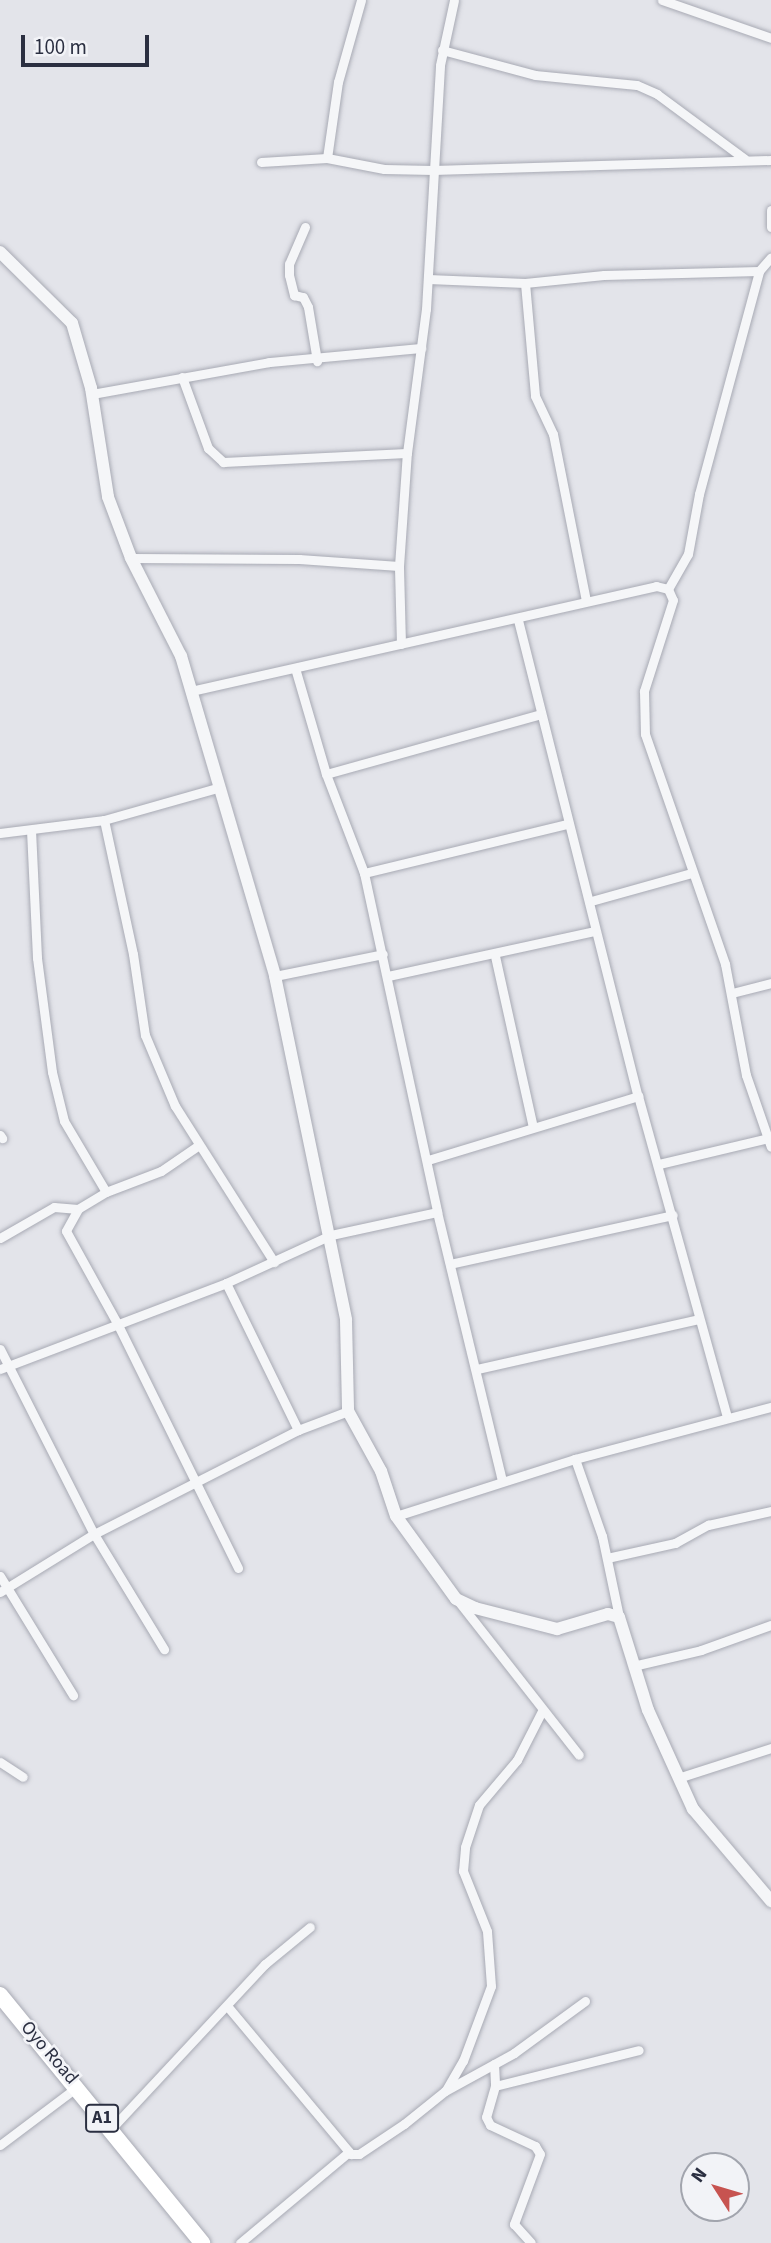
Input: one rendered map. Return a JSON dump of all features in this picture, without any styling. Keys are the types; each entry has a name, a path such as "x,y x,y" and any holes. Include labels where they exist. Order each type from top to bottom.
{"highway":[{"name":"Oyo Road","path":"0,1995 78,2086 202,2243"}],"street":[{"path":"327,158 338,82 361,0"},
{"path":"401,644 399,566 407,453 428,279 442,50 454,0"},
{"path":"662,0 771,38"},
{"path":"442,50 535,75 638,85 657,94 745,159"},
{"path":"261,162 327,158 384,169 433,170 771,160"},
{"path":"771,210 771,227"},
{"path":"305,227 289,264 289,275 294,295 303,297 308,307 317,361"},
{"path":"0,252 72,323 92,394 103,480 131,558 181,656 217,788 275,976 331,1235 346,1320 348,1411 381,1471 396,1516 456,1599 579,1755"},
{"path":"668,589 688,554 699,494 759,271 771,257"},
{"path":"428,279 525,283 604,275 759,271"},
{"path":"525,283 535,396 553,434 586,601"},
{"path":"92,394 269,362 317,361 421,348"},
{"path":"183,377 208,448 223,462 407,453"},
{"path":"131,558 299,559 399,566"},
{"path":"191,691 518,620 586,601 656,586 668,589"},
{"path":"659,1164 770,1142 746,1075 732,993 645,734 644,691 673,600 668,589"},
{"path":"518,620 638,1096 727,1417"},
{"path":"295,668 326,774 365,873 437,1212 502,1481"},
{"path":"326,774 541,714"},
{"path":"0,833 104,820 217,788"},
{"path":"104,820 145,1035 175,1107 274,1262"},
{"path":"365,873 568,824"},
{"path":"31,831 37,958 52,1072 64,1121 106,1192"},
{"path":"591,901 691,873"},
{"path":"388,976 495,956 595,931"},
{"path":"275,976 383,954"},
{"path":"495,956 533,1128"},
{"path":"732,993 771,983"},
{"path":"428,1160 638,1096"},
{"path":"199,1144 162,1171 106,1192 78,1209 65,1231 118,1325 238,1568"},
{"path":"0,1238 54,1207 78,1209"},
{"path":"3,1368 226,1283 331,1235 437,1212"},
{"path":"450,1264 673,1215"},
{"path":"226,1283 298,1430"},
{"path":"477,1369 698,1319"},
{"path":"0,1349 3,1368 94,1534 164,1649"},
{"path":"396,1516 575,1459 771,1407"},
{"path":"3,1590 94,1534 194,1482 298,1430 348,1411"},
{"path":"575,1459 607,1558 619,1617 625,1627 633,1666 693,1809 771,1901"},
{"path":"607,1558 675,1543 708,1525 771,1511"},
{"path":"0,1576 3,1590 73,1695"},
{"path":"456,1599 557,1629 608,1614 619,1617"},
{"path":"633,1666 701,1650 771,1625"},
{"path":"445,2091 463,2061 491,1986 484,1921 463,1871 465,1847 479,1805 509,1772 542,1711"},
{"path":"681,1777 771,1748"},
{"path":"0,1762 23,1777"},
{"path":"111,2129 228,2007 265,1964 310,1927"},
{"path":"228,2007 349,2152 359,2154 445,2091 494,2064 585,2001"},
{"path":"495,2086 639,2050"},
{"path":"494,2064 495,2086 487,2106 490,2125 535,2146 540,2154 514,2224 531,2243"},
{"path":"0,2145 78,2086"},
{"path":"240,2243 349,2152"}]}
